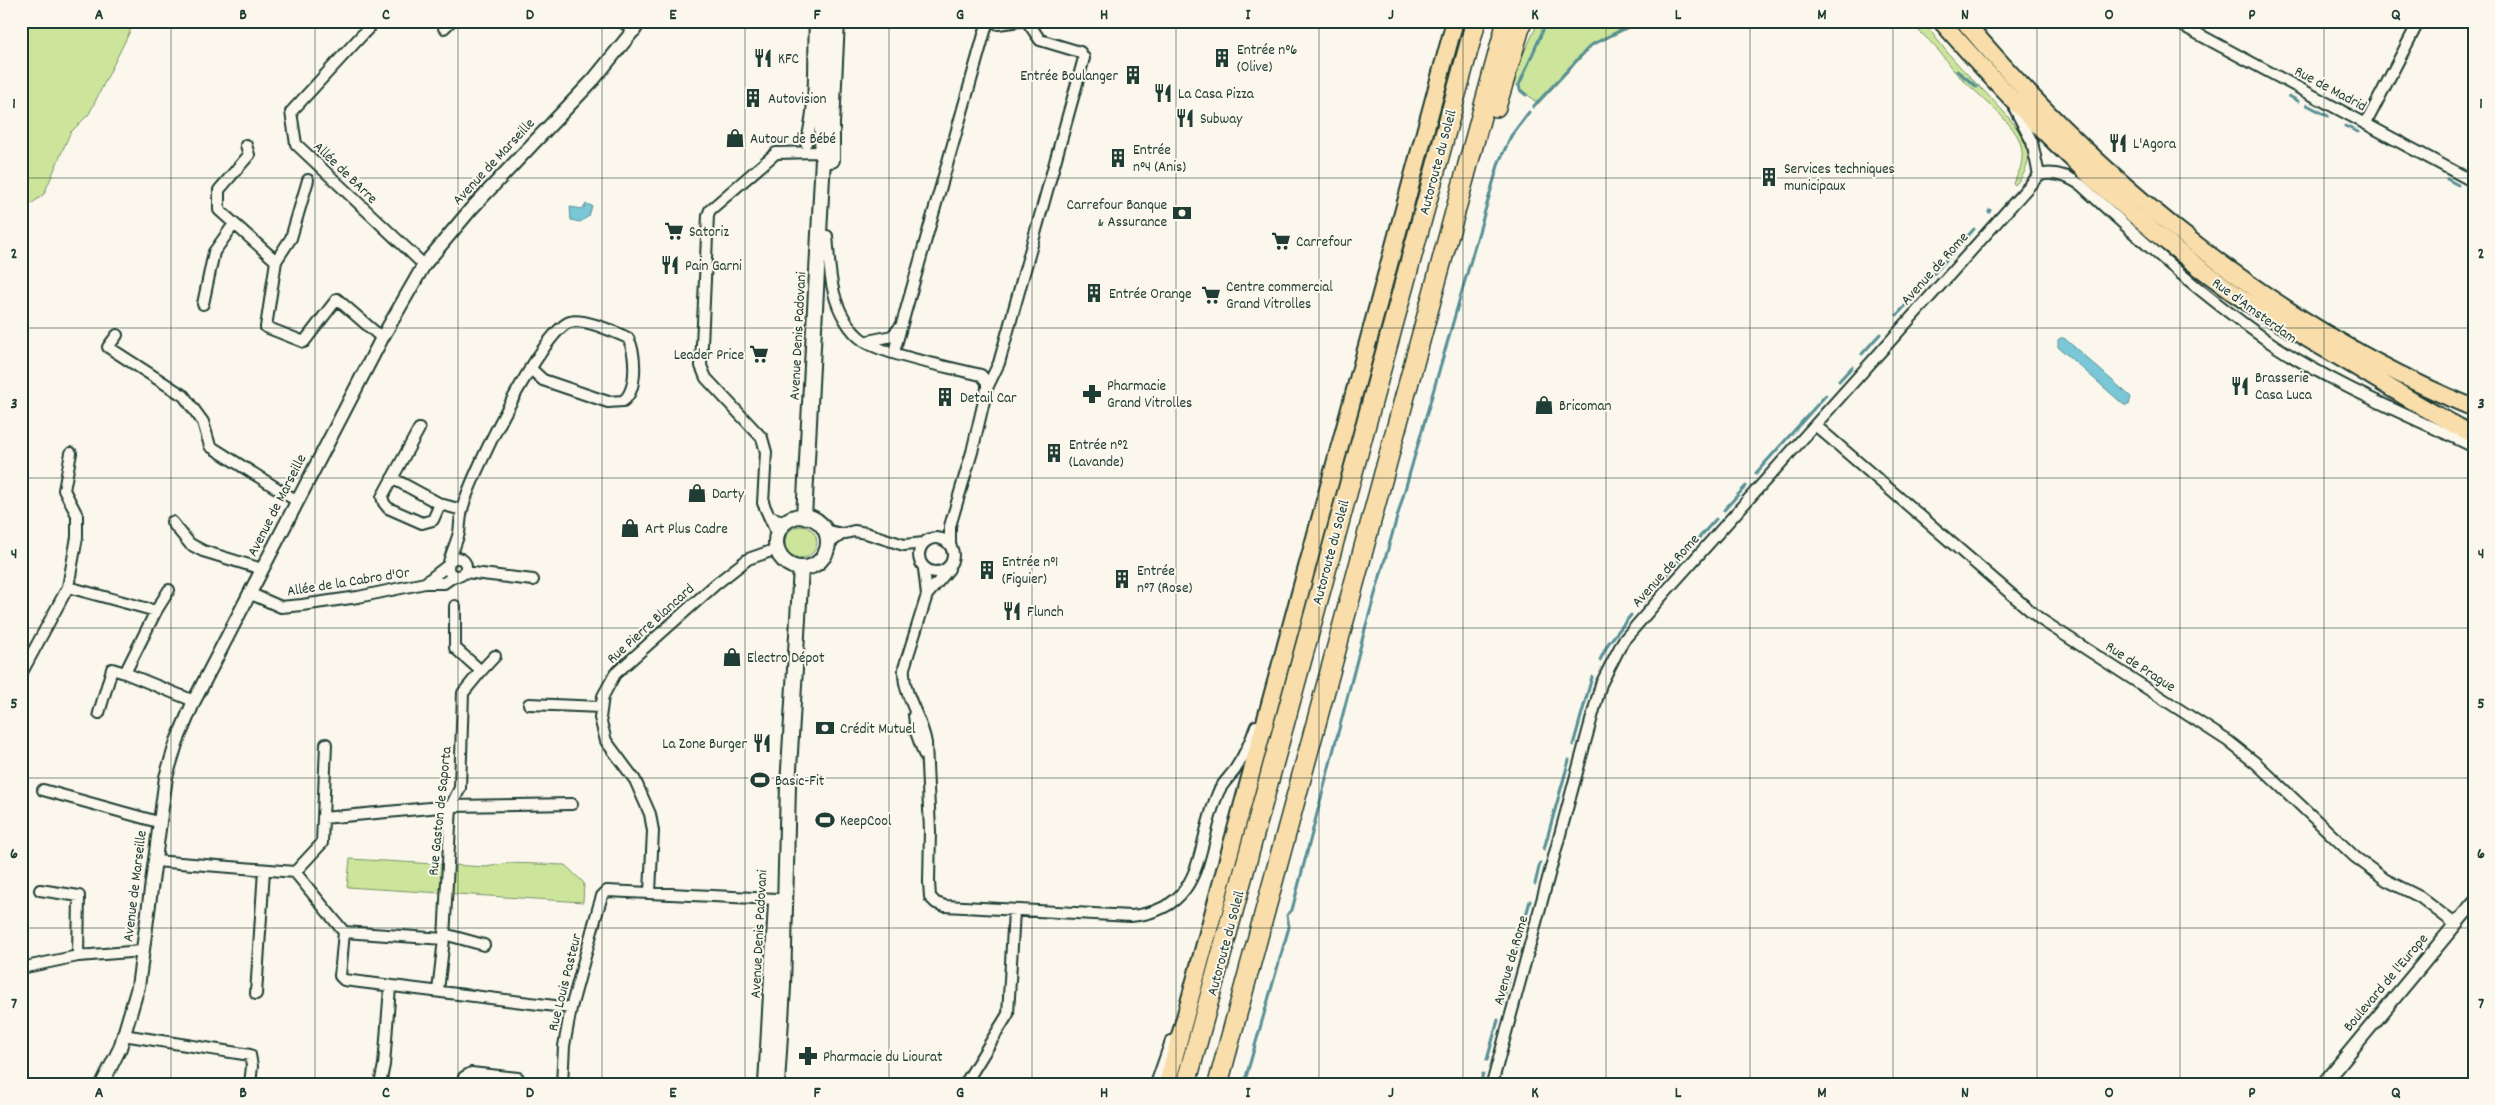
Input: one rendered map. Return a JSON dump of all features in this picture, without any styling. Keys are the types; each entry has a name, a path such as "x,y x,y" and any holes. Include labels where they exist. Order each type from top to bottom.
{"highway":[{"name":"Autoroute du Soleil","path":"1186,1084 1476,21"},
{"name":"Autoroute du Soleil","path":"1218,1084 1508,21"},
{"path":"1430,305 1464,212 1522,21"}],"main road":[{"name":"Avenue Denis Padovani","path":"804,516 823,158 820,115 825,21"},
{"path":"1167,1084 1455,21"},
{"path":"1503,85 1532,21"},
{"path":"1941,21 2006,94 2075,162 2174,248 2245,300 2295,333 2355,367 2427,412 2474,435"},
{"path":"1964,21 1995,58 2120,182 2231,272 2301,318 2348,345 2407,377 2474,408"},
{"name":"Avenue Denis Padovani","path":"827,236 832,156 836,25"},
{"name":"Avenue Denis Padovani","path":"823,158 832,124"},
{"path":"2348,345 2474,396"},
{"path":"2355,367 2474,424"},
{"path":"804,516 812,519 824,530 828,545 825,553 816,564 801,568 786,562 777,549 781,528 791,519 804,516"},
{"name":"Avenue Denis Padovani","path":"777,1084 784,987 788,786 801,568"},
{"name":"Avenue Denis Padovani","path":"766,1084 781,838 788,786"}],"street":[{"name":"Allée de BArre","path":"375,21 291,112 296,144 424,265"},
{"path":"621,21 638,26"},
{"path":"806,143 809,133 812,95 815,21"},
{"path":"894,352 992,23 1020,21"},
{"path":"1027,21 1040,40 1080,52 1084,58 999,363 987,388 972,452 950,526 950,544 954,555 953,562 927,594 904,668 905,686 925,732 930,897 936,903 945,906 1131,916 1148,914 1161,909 1179,897 1192,882 1219,791 1236,768 1251,742 1297,601"},
{"name":"Rue de Madrid","path":"2174,21 2474,182"},
{"path":"2366,123 2419,21"},
{"name":"Avenue de Marseille","path":"102,1084 120,1048 138,987 158,822 166,777 177,741 194,701 382,338 424,265 471,209 594,79 638,26"},
{"path":"2006,94 2032,142 2039,176"},
{"path":"795,152 806,143 818,127 820,115"},
{"path":"246,145 248,155 220,190 219,210 276,262"},
{"path":"781,528 771,517 764,503 766,452 762,438 706,378 701,366 708,215 710,210 772,155 780,152 817,152 823,158"},
{"name":"Rue d'Amsterdam","path":"2039,176 2046,173 2059,174 2081,185 2191,282 2290,354 2348,388 2474,447"},
{"name":"Avenue de Rome","path":"1492,1084 1601,684 1611,661 1627,636 2039,176"},
{"path":"308,180 291,238 276,262 266,327 304,342 337,299 382,338"},
{"path":"204,304 214,252 234,224"},
{"path":"827,236 834,294 843,316 855,333 865,341 894,352 981,376 987,382 987,388"},
{"path":"530,368 543,380 608,402 623,401 632,390 632,345 628,338 578,321 568,322 561,328 530,368 480,461 462,510 458,534 448,564 450,574 454,576 464,572 533,580"},
{"path":"865,341 892,336 902,326"},
{"path":"117,336 108,347 184,396 203,422 210,446 297,501"},
{"name":"Rue de Prague","path":"1815,426 2040,619 2228,741 2257,764 2355,857 2386,880 2420,897 2455,924"},
{"path":"419,428 382,497 388,508 422,523 428,523 433,520 440,504"},
{"path":"21,674 68,587 77,537 77,515 64,490 71,453"},
{"path":"392,478 440,504 462,510"},
{"path":"172,522 190,544 202,551 262,569"},
{"path":"824,530 842,534 866,533 904,544 924,542 936,538 950,526"},
{"path":"458,534 462,559 465,563 464,572"},
{"path":"828,545 842,534"},
{"path":"936,538 950,544"},
{"path":"924,542 920,548 927,594"},
{"path":"904,544 922,565 942,571 953,562"},
{"name":"Rue Pierre Blancard","path":"650,892 653,831 650,814 635,780 606,741 600,718 603,696 610,682 624,666 742,562 777,549"},
{"path":"448,564 453,558 462,559"},
{"name":"Allée de la Cabro d'Or","path":"425,583 448,564"},
{"name":"Allée de la Cabro d'Or","path":"249,593 281,607 295,606 358,597 425,583 444,582 454,576"},
{"path":"68,587 156,611"},
{"path":"124,673 169,590"},
{"path":"455,606 455,648 481,671"},
{"name":"Rue Gaston de Saporta","path":"438,991 444,937 451,806 460,788 463,693 495,656"},
{"path":"99,713 112,669 194,701"},
{"path":"529,704 601,707"},
{"path":"295,872 322,843 326,744"},
{"path":"43,790 158,822"},
{"path":"323,818 451,806 572,804"},
{"path":"154,861 295,872 344,932 340,976 344,980 571,1008"},
{"path":"256,994 264,870"},
{"path":"40,890 78,896 78,956"},
{"name":"Rue Louis Pasteur","path":"562,1084 564,1046 571,1008 602,896 607,891 650,892"},
{"path":"650,892 777,899"},
{"name":"Boulevard de l'Europe","path":"2323,1084 2474,902"},
{"path":"965,1084 1008,1014 1014,910"},
{"path":"344,932 444,937 484,945"},
{"path":"21,968 78,956 143,951"},
{"path":"1156,1084 1200,960"},
{"path":"380,1084 384,1065 390,987"},
{"path":"123,1035 250,1054 252,1066 250,1084"},
{"path":"464,1084 464,1077 471,1073 519,1081"}],"green space":[{"path":"21,21 135,21 89,114 70,133 44,194 26,208 24,240 21,243"},
{"path":"1539,21 1643,21 1592,46 1538,104 1511,80"},
{"path":"1908,21 1923,21 1962,69 2006,114 2023,137 2028,152 2028,163 2022,177 2015,185 2013,183 2020,169 2022,158 2020,142 2016,134 2001,115 1955,72 1930,41"},
{"path":"801,526 807,527 812,531 816,536 816,548 812,553 807,557 801,558 795,557 790,553 786,548 785,542 786,536 790,531 795,527"},
{"path":"350,859 486,867 509,863 565,865 584,883 583,902 347,887"}],"water":[{"path":"586,204 592,206 589,216 580,222 571,220 570,207 583,209"},
{"path":"2064,338 2131,397 2129,405 2124,405 2058,347 2058,340"}],"waterway":[{"path":"1526,95 1520,90 1519,85 1547,21"},
{"path":"1533,107 1591,45 1639,21"},
{"path":"1957,71 1977,87"},
{"path":"2289,96 2298,101"},
{"path":"2307,105 2328,116"},
{"path":"1244,1084 1289,927 1287,915 1292,910 1365,629 1499,162 1511,136 1529,112"},
{"path":"2345,126 2358,132"},
{"path":"2447,179 2458,185"},
{"path":"1927,281 1974,229"},
{"path":"1897,315 1923,286"},
{"path":"1862,354 1880,334"},
{"path":"1839,381 1852,367"},
{"path":"1756,473 1826,395"},
{"path":"1724,510 1746,486"},
{"path":"1697,540 1716,519"},
{"path":"1664,577 1682,557"},
{"path":"1643,601 1656,586"},
{"path":"1600,660 1608,644 1631,615"},
{"path":"1573,745 1592,677"},
{"path":"1544,849 1569,760"},
{"path":"1535,884 1540,863"},
{"path":"1514,958 1530,901"},
{"path":"1502,1004 1510,975"},
{"path":"1487,1060 1498,1020"},
{"path":"1480,1084 1483,1074"}],"place":[{"name":"KFC","path":"763,58"},
{"name":"Entrée n°6 (Olive)","path":"1222,58"},
{"name":"Entrée Boulanger","path":"1133,75"},
{"name":"La Casa Pizza","path":"1163,93"},
{"name":"Autovision","path":"753,98"},
{"name":"Subway","path":"1185,118"},
{"name":"Autour de Bébé","path":"735,138"},
{"name":"L'Agora","path":"2118,143"},
{"name":"Entrée n°4 (Anis)","path":"1118,158"},
{"name":"Services techniques municipaux","path":"1769,177"},
{"name":"Carrefour Banque & Assurance","path":"1182,213"},
{"name":"Satoriz","path":"674,231"},
{"name":"Carrefour","path":"1281,241"},
{"name":"Pain Garni","path":"670,265"},
{"name":"Entrée Orange","path":"1094,293"},
{"name":"Centre commercial Grand Vitrolles","path":"1211,295"},
{"name":"Leader Price","path":"759,354"},
{"name":"Brasserie Casa Luca","path":"2240,386"},
{"name":"Pharmacie Grand Vitrolles","path":"1092,394"},
{"name":"Detail Car","path":"945,397"},
{"name":"Bricoman","path":"1544,405"},
{"name":"Entrée n°2 (Lavande)","path":"1054,453"},
{"name":"Darty","path":"697,493"},
{"name":"Art Plus Cadre","path":"630,528"},
{"name":"Entrée n°1 (Figuier)","path":"987,570"},
{"name":"Entrée n°7 (Rose)","path":"1122,579"},
{"name":"Flunch","path":"1012,611"},
{"name":"Electro Dépot","path":"732,657"},
{"name":"Crédit Mutuel","path":"825,728"},
{"name":"La Zone Burger","path":"762,743"},
{"name":"Basic-Fit","path":"760,780"},
{"name":"KeepCool","path":"825,820"},
{"name":"Pharmacie du Liourat","path":"808,1056"}]}
